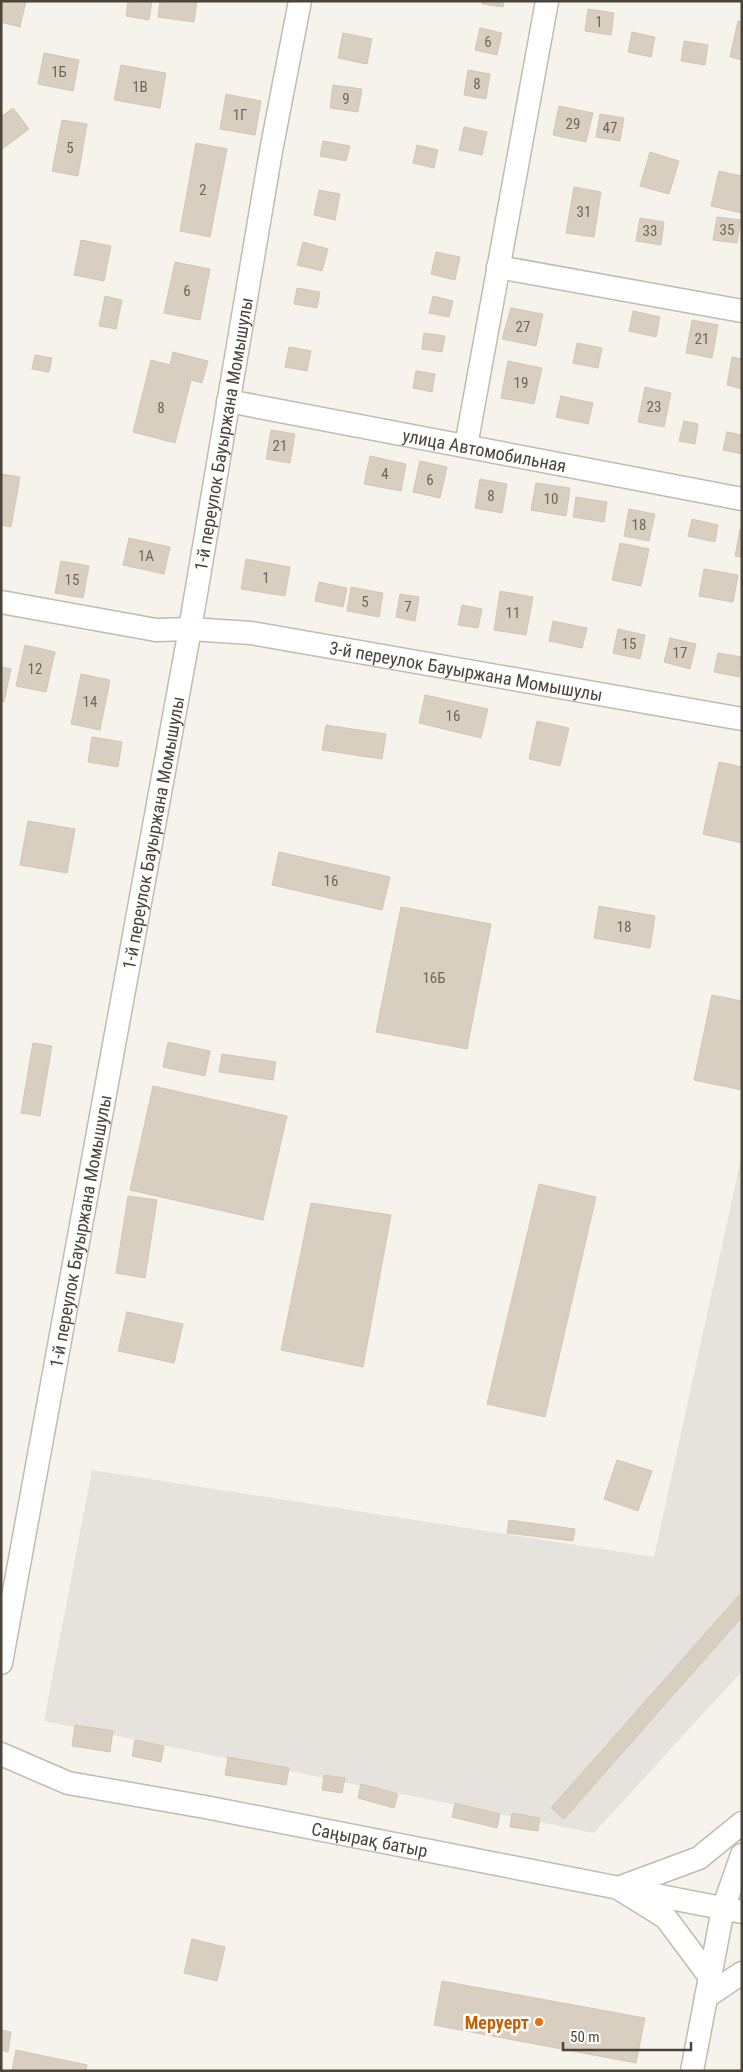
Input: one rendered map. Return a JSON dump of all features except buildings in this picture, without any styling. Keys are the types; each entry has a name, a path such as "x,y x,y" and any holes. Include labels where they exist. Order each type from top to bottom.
{"street":[{"name":"1-й переулок Бауыржана Момышулы","path":"1,1663 190,629 271,151 300,1"},
{"path":"466,446 547,1"},
{"path":"498,267 742,311"},
{"name":"улица Автомобильная","path":"228,400 742,499"},
{"name":"3-й переулок Бауыржана Момышулы","path":"1,602 156,630 190,629 251,633 742,719"},
{"name":"Саңырақ батыр","path":"1,1754 68,1783 205,1807 733,1910"},
{"path":"618,1888 699,1858 742,1823"},
{"path":"692,2071 708,1987 733,1910 742,1855"},
{"path":"618,1888 666,1918 708,1987"},
{"path":"708,1987 742,1973"}],"shaded area":[{"path":"742,1154 742,1671 594,1833 44,1721 92,1470 654,1557"}],"place":[{"name":"Меруерт","path":"539,2022"}]}
